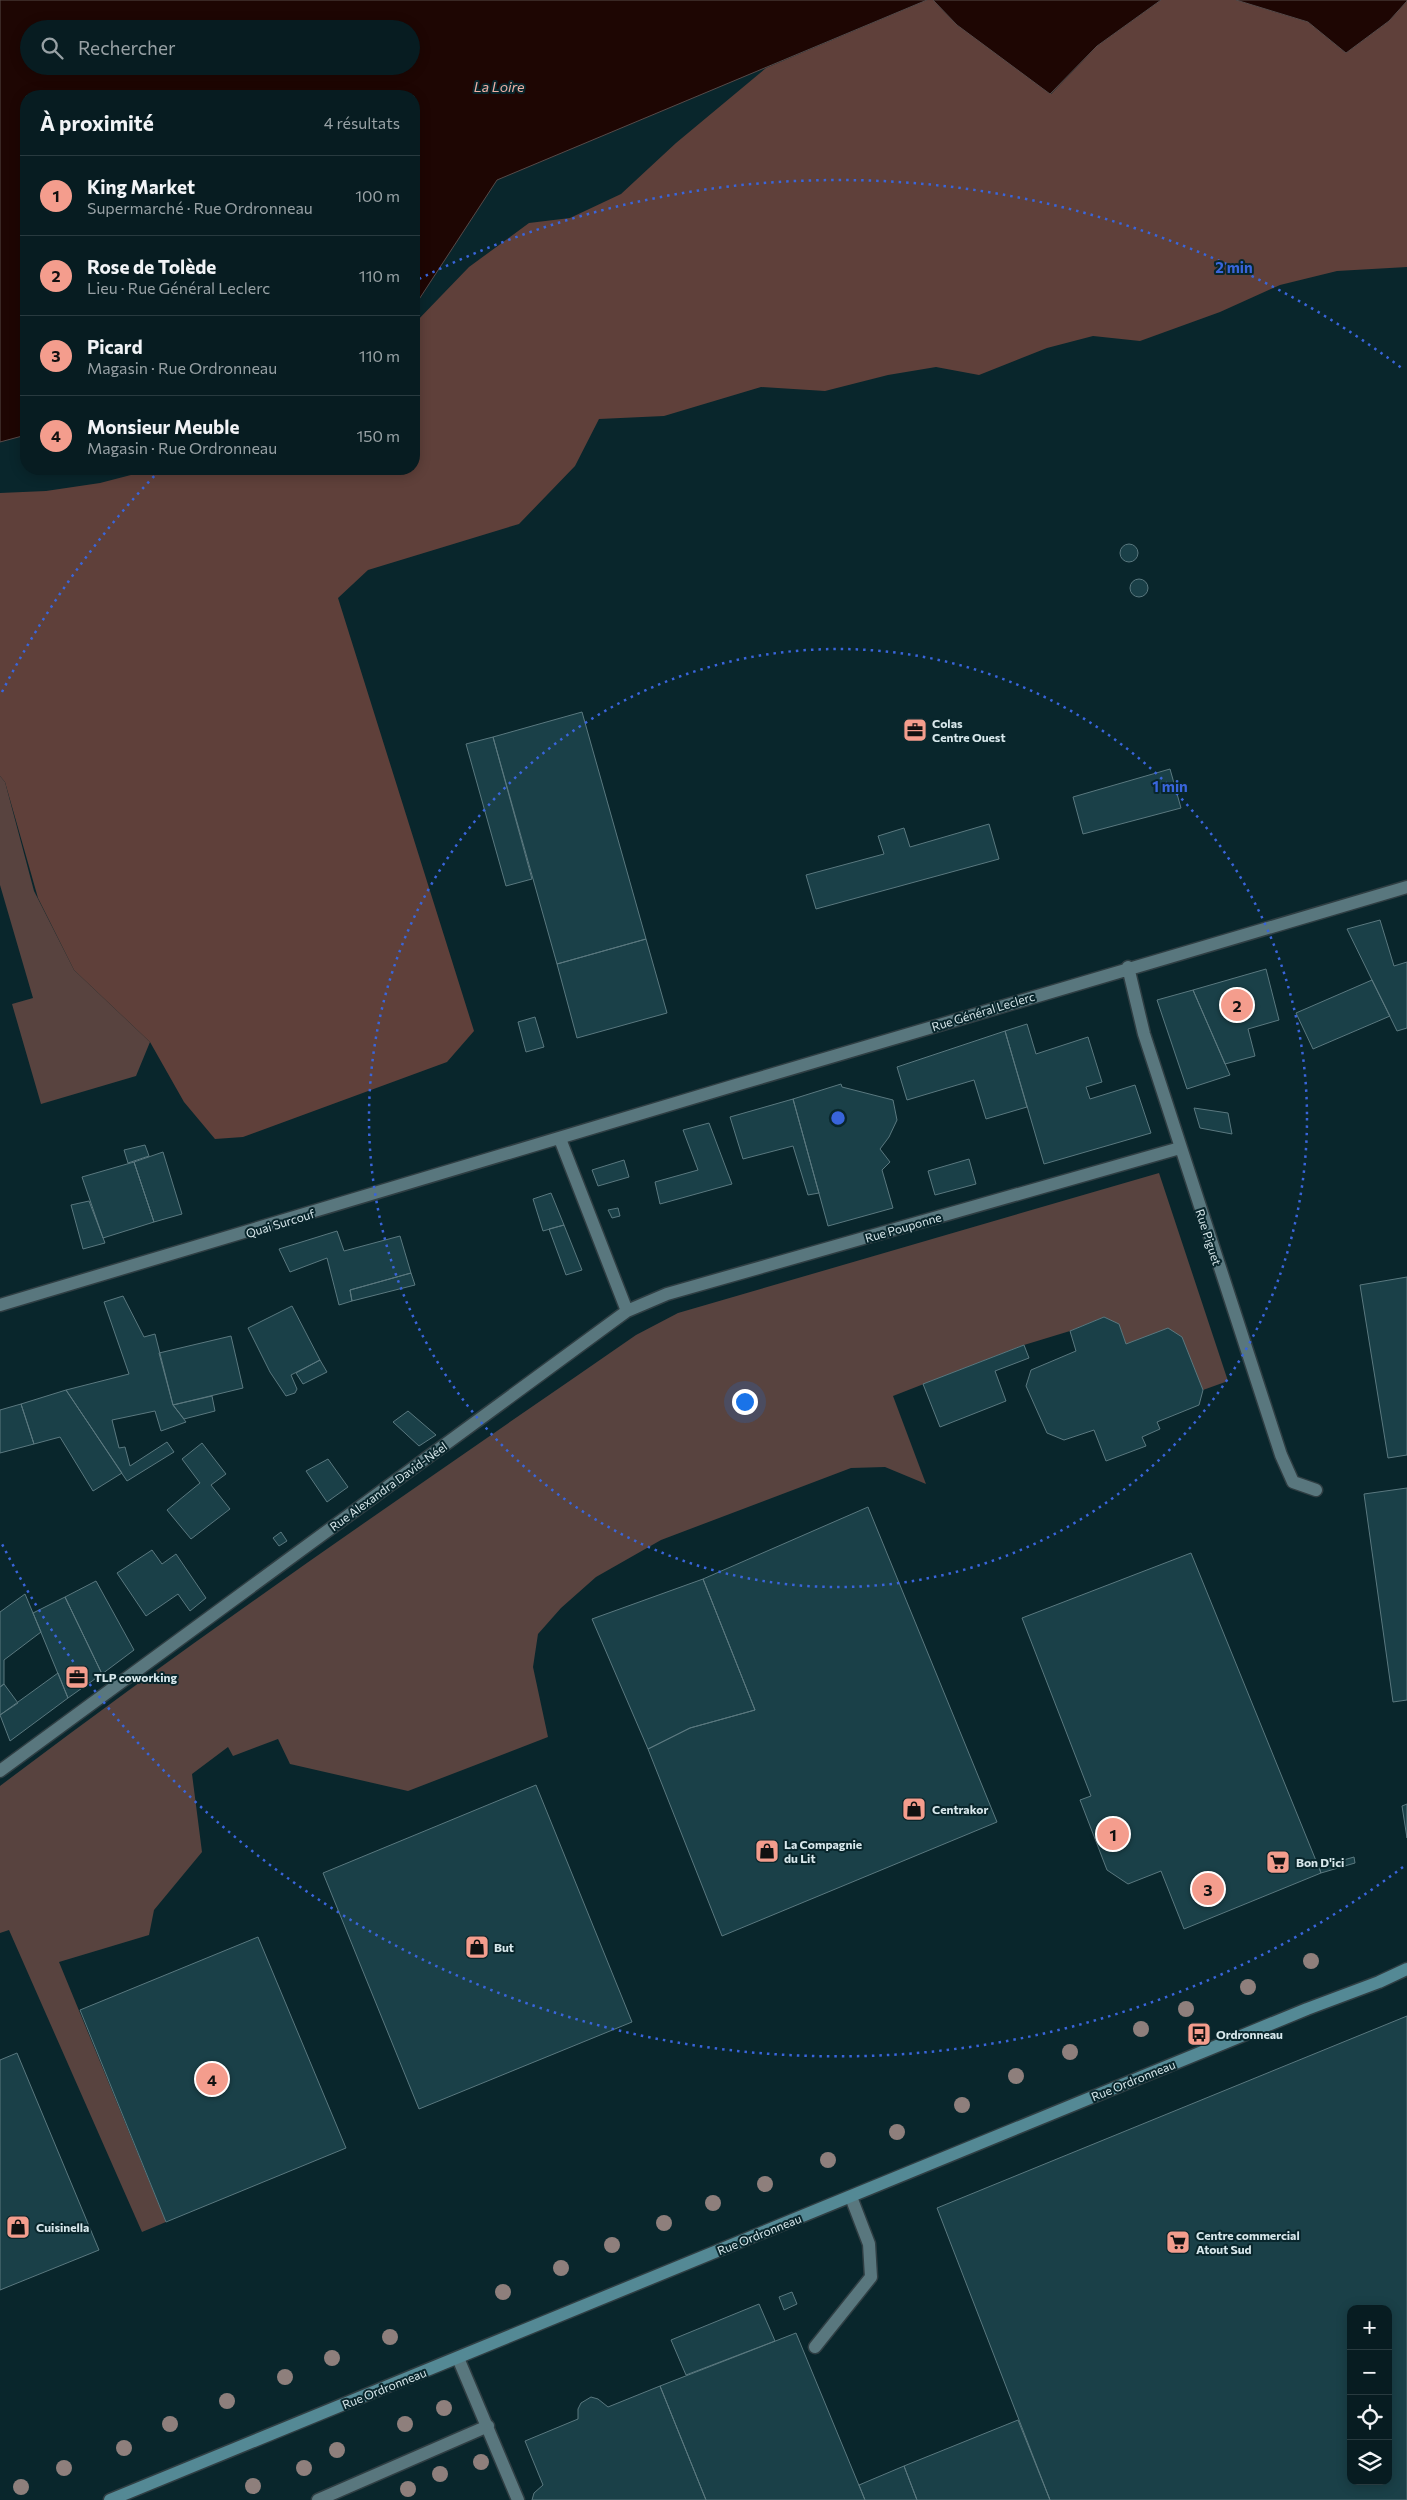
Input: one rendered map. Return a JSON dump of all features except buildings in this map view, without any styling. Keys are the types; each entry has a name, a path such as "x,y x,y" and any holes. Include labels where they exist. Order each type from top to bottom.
{"street":[{"name":"Rue Général Leclerc","path":"560,1139 1128,967 1407,887"},
{"name":"Rue Piguet","path":"1128,967 1144,1034 1281,1455 1293,1482 1316,1490"},
{"name":"Quai Surcouf","path":"0,1305 560,1139"},
{"path":"560,1139 627,1311"},
{"name":"Rue Pouponne","path":"627,1311 667,1294 1180,1148"},
{"name":"Rue Alexandra David-Néel","path":"0,1771 627,1311"},
{"name":"Rue Ordronneau","path":"110,2500 1307,2009 1379,1982 1407,1968"},
{"path":"815,2346 871,2278 869,2244 851,2197"},
{"path":"458,2358 518,2500"},
{"path":"318,2500 488,2426"}],"shaded area":[{"path":"927,0 933,0 957,25 1006,57 1051,94 1097,46 1161,0 1236,0 1308,22 1346,53 1389,21 1407,1 1407,267 1337,271 1280,285 1220,312 1140,341 1093,336 1047,348 979,375 936,367 888,375 825,391 761,387 664,416 599,419 575,466 519,524 368,570 338,598 474,1031 447,1062 243,1137 215,1139 184,1102 150,1042 74,970 38,898 5,782 0,776 0,493 46,491 100,483 131,475 420,475 420,318 469,267 529,223 570,218 621,194 676,143 766,68"},
{"path":"0,776 5,782 34,891 74,970 150,1042 136,1076 41,1104 12,1004 33,998 0,885"},
{"path":"1159,1173 1228,1381 1203,1390 1126,1344 1119,1325 1104,1317 1070,1331 1024,1345 893,1396 926,1484 885,1467 851,1468 661,1540 596,1577 561,1608 538,1634 533,1667 548,1737 408,1791 290,1764 278,1739 233,1756 228,1747 192,1774 202,1852 154,1910 149,1935 59,1962 166,2222 142,2232 9,1930 0,1933 0,1786 236,1613 636,1335 678,1313"}],"water":[{"name":"La Loire","path":"0,0 927,0 497,180 420,298 420,90 20,90 20,437 0,442"},
{"path":"933,0 1161,0 1097,46 1050,94 957,25"},
{"path":"1236,0 1407,1 1389,21 1346,53 1308,22"}],"place":[{"name":"Colas Centre Ouest","path":"915,730"},
{"name":"Rose de Tolède","path":"1237,1005"},
{"name":"TLP coworking","path":"77,1677"},
{"name":"Centrakor","path":"914,1809"},
{"name":"King Market","path":"1113,1834"},
{"name":"La Compagnie du Lit","path":"767,1851"},
{"name":"Bon D'ici","path":"1278,1862"},
{"name":"Picard","path":"1208,1889"},
{"name":"But","path":"477,1947"},
{"name":"Ordronneau","path":"1199,2034"},
{"name":"Monsieur Meuble","path":"212,2079"},
{"name":"Cuisinella","path":"18,2227"},
{"name":"Centre commercial Atout Sud","path":"1178,2242"}]}
